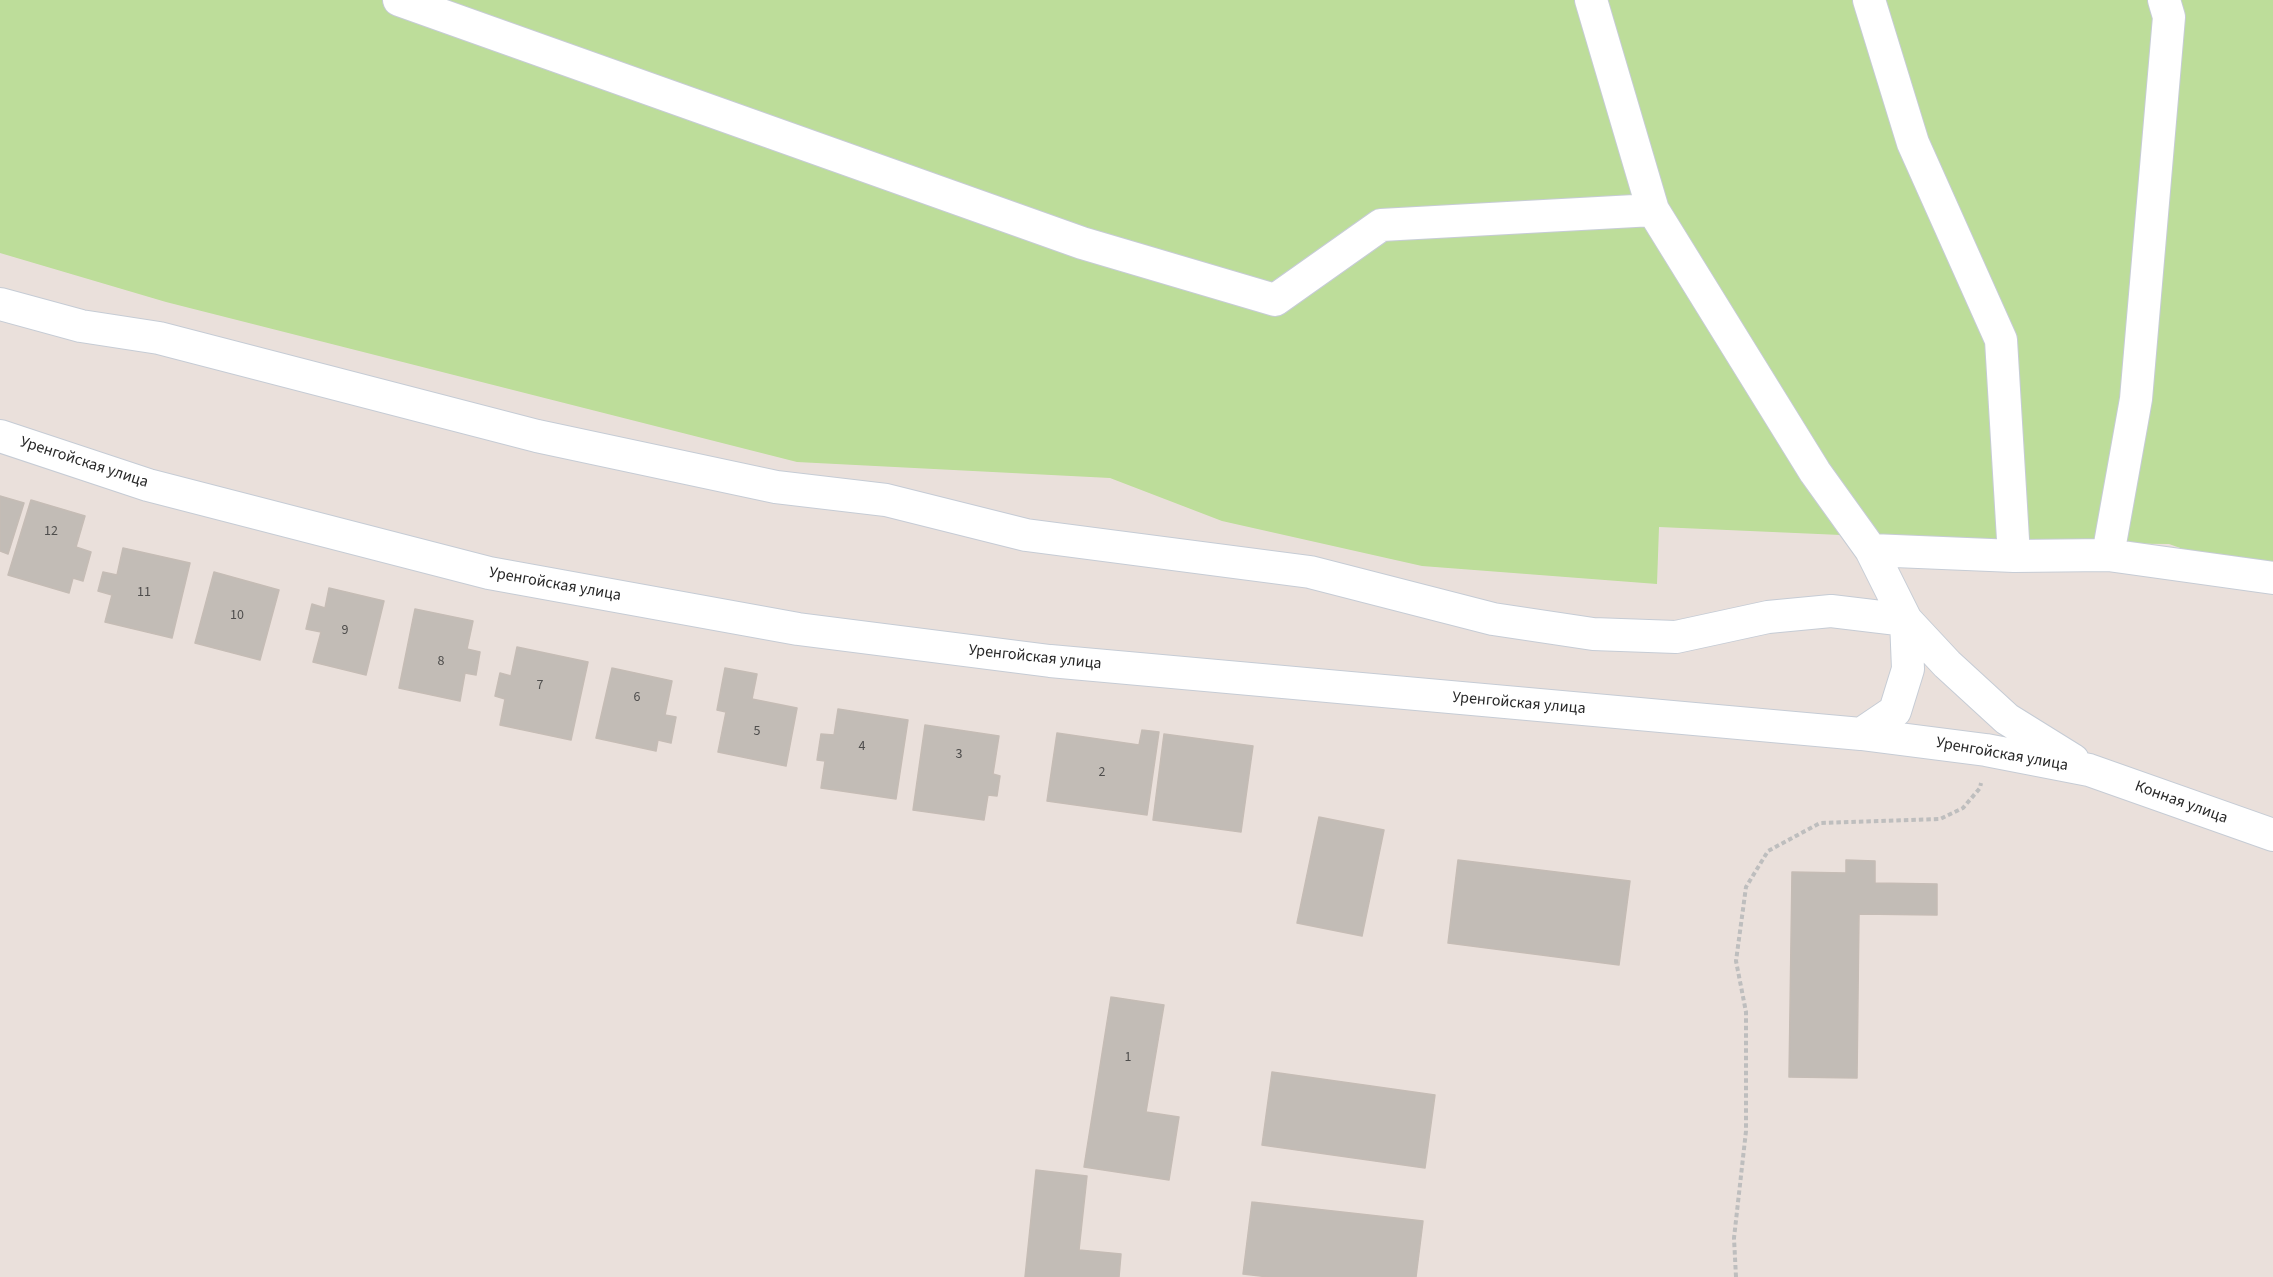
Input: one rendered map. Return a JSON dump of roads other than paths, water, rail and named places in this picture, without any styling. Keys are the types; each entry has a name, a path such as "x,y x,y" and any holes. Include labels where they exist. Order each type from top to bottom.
{"street":[{"path":"399,0 1071,239 1275,300 1381,225 1653,210"},
{"path":"1563,0 1592,5 1653,210 1815,472 1871,550 1906,620 1947,664 2007,719 2089,770"},
{"path":"1869,0 1913,143 2001,340 2014,556"},
{"path":"2108,555 2136,399 2169,17 2164,0"},
{"path":"0,304 81,326 159,338 537,436 765,484 886,500 1026,535 1310,572 1493,619 1593,634 1676,637 1768,617 1831,611 1906,620"},
{"name":"Уренгойская улица","path":"0,436 148,485 489,573 798,629 1050,661 1861,734 1986,750 2089,770"},
{"path":"1871,550 2014,556 2108,555 2273,578"},
{"path":"1861,734 1895,711 1908,669 1906,620"},
{"name":"Конная улица","path":"2089,770 2273,835"}]}
